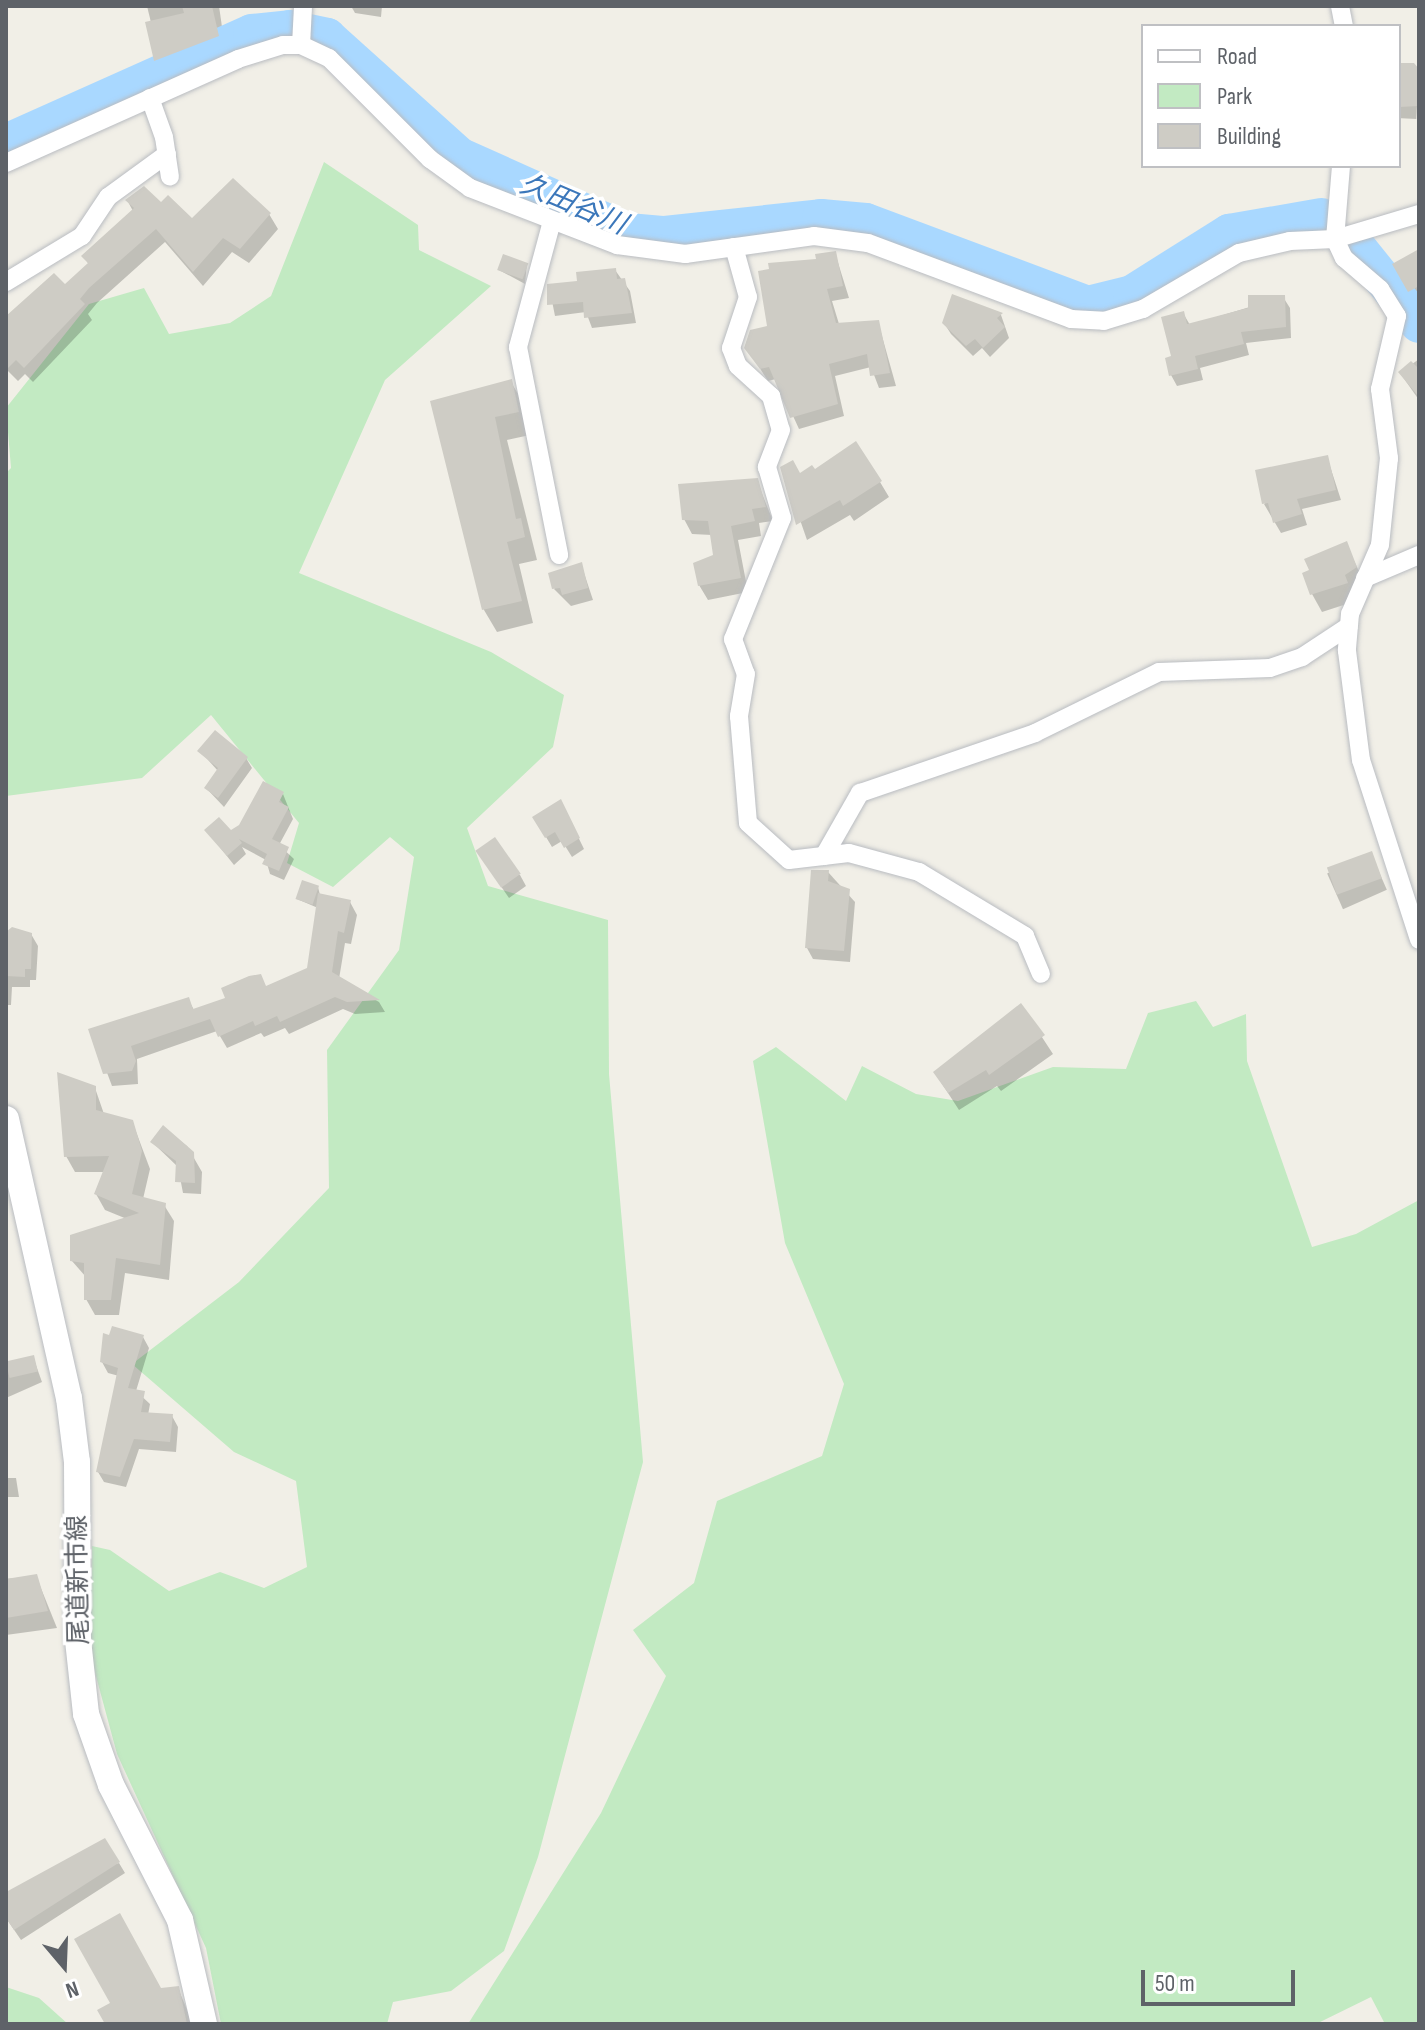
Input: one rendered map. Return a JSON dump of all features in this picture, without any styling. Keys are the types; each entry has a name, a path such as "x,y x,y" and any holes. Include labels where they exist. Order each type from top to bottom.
{"main road":[{"name":"尾道新市線","path":"6,1119 69,1398 77,1462 78,1640 86,1714 111,1785 180,1920 204,2024"}],"street":[{"path":"301,45 303,6"},
{"path":"1340,6 1345,8 1344,24"},
{"path":"6,163 238,59 283,45 301,45 329,58 430,159 470,188 552,221 651,253 734,247 814,236 868,243 1071,319 1104,321 1143,309 1239,253 1290,241 1335,239 1419,214"},
{"path":"150,98 167,154 170,177"},
{"path":"6,282 82,236 108,197 167,154"},
{"path":"1341,168 1335,239 1344,258 1380,289 1397,316 1380,389 1389,458 1380,545 1349,626 1347,651 1361,760 1419,940"},
{"path":"552,221 518,347 559,555"},
{"path":"734,247 748,297 731,348 738,366 771,396 781,430 767,467 782,518 733,639 746,674 739,716 742,791 748,823 789,860 849,853 919,872 1025,936 1041,974"},
{"path":"1365,578 1419,555"},
{"path":"824,856 860,793 1035,733 1159,672 1270,668 1302,657 1349,626"}],"green space":[{"path":"324,162 418,225 419,250 491,286 385,380 299,573 491,652 564,695 553,747 467,828 488,886 608,920 609,1074 643,1462 538,1857 504,1951 451,1991 393,2002 387,2024 221,2024 206,1948 117,1754 90,1654 92,1546 110,1550 169,1591 220,1572 264,1588 307,1567 296,1481 234,1452 132,1364 239,1282 329,1188 327,1050 399,950 414,857 390,837 333,887 287,863 299,823 211,715 142,778 6,796 6,473 11,468 6,408 89,304 144,288 169,334 230,323 271,296"},
{"path":"1196,1001 1213,1027 1246,1014 1247,1061 1312,1247 1356,1234 1419,1200 1419,2024 1385,2024 1371,1997 1316,2024 468,2024 601,1813 666,1676 633,1630 694,1583 717,1501 822,1456 844,1384 785,1243 753,1061 776,1047 846,1101 862,1066 916,1094 958,1101 1053,1067 1126,1069 1148,1013"},
{"path":"6,1987 39,1998 68,2024 6,2024"}],"building":[{"path":"182,6 212,6 219,36 154,61 145,22 184,13"},
{"path":"1401,63 1414,63 1419,69 1419,106 1401,107"},
{"path":"233,178 271,213 240,249 223,238 193,272 156,229 89,288 80,299 85,304 24,368 16,360 6,370 6,316 54,273 65,284 88,263 81,256 134,208 125,200 144,186 161,202 168,195 192,218"},
{"path":"1419,249 1419,286 1408,292 1392,264"},
{"path":"836,251 843,286 827,289 836,323 879,320 890,373 870,376 867,354 829,364 838,404 790,418 769,367 760,369 744,348 750,330 767,326 758,271 769,269 768,263 816,259 815,254"},
{"path":"503,254 528,263 523,279 497,270"},
{"path":"616,268 617,279 625,278 632,313 584,318 583,302 547,305 547,284 577,281 576,272"},
{"path":"952,294 1003,313 997,318 1005,327 983,348 975,339 966,346 942,323"},
{"path":"1248,295 1285,295 1286,327 1241,332 1244,344 1195,356 1198,369 1169,376 1165,358 1171,356 1161,317 1184,311 1187,324 1248,308"},
{"path":"1411,361 1419,369 1419,397 1398,372"},
{"path":"512,379 519,412 495,417 516,519 521,518 525,537 507,542 522,601 482,610 430,401"},
{"path":"856,441 882,481 843,506 840,500 796,525 780,467 793,460 800,473 812,465 815,469"},
{"path":"1328,455 1336,490 1297,499 1302,514 1273,523 1268,503 1262,504 1255,470"},
{"path":"758,478 766,507 752,509 755,521 731,526 741,578 698,586 693,563 713,555 708,521 682,520 678,484"},
{"path":"1347,541 1357,567 1345,575 1348,583 1310,595 1302,573 1309,570 1304,559"},
{"path":"582,562 588,588 562,595 560,588 552,589 548,573"},
{"path":"215,730 248,757 218,798 204,788 218,768 197,751"},
{"path":"263,781 284,792 279,802 289,807 272,839 289,847 279,871 262,864 267,854 239,839 242,843 227,856 204,830 219,817 231,830 239,825"},
{"path":"561,799 580,838 564,848 555,832 545,838 532,817"},
{"path":"495,837 521,874 501,888 475,851"},
{"path":"1372,851 1382,878 1337,895 1327,867"},
{"path":"811,870 829,870 828,881 850,889 844,951 805,948"},
{"path":"302,880 319,886 313,905 295,899"},
{"path":"318,893 351,900 344,933 338,931 332,972 380,1000 347,1002 335,997 280,1022 277,1016 255,1026 253,1021 218,1037 210,1019 131,1046 136,1061 132,1071 103,1074 88,1029 189,997 193,1009 225,998 221,988 249,976 261,974 266,986 307,968"},
{"path":"12,927 32,933 31,969 25,969 25,977 6,976 6,932"},
{"path":"1021,1003 1045,1035 989,1075 986,1070 948,1093 933,1072"},
{"path":"57,1072 96,1086 96,1110 133,1120 142,1151 132,1194 166,1203 160,1265 116,1258 111,1300 84,1300 84,1263 70,1261 70,1235 139,1213 94,1194 109,1156 64,1157"},
{"path":"163,1125 194,1152 195,1183 175,1182 176,1161 150,1142"},
{"path":"112,1326 144,1335 128,1388 145,1391 141,1412 173,1414 170,1442 134,1439 120,1477 96,1472 118,1368 100,1362 103,1333 109,1335"},
{"path":"34,1355 38,1372 10,1378 6,1361"},
{"path":"37,1574 48,1611 6,1618 6,1579"},
{"path":"105,1838 120,1862 14,1930 6,1918 6,1892"},
{"path":"120,1913 161,1988 179,1986 187,2024 105,2024 97,2010 110,2003 74,1939"}],"waterway":[{"name":"久田谷川","path":"6,143 252,33 290,29 327,37 459,156 628,232 665,235 821,218 866,222 1088,305 1132,294 1229,233 1322,217"},
{"name":"久田谷川","path":"1356,246 1419,324"}]}
